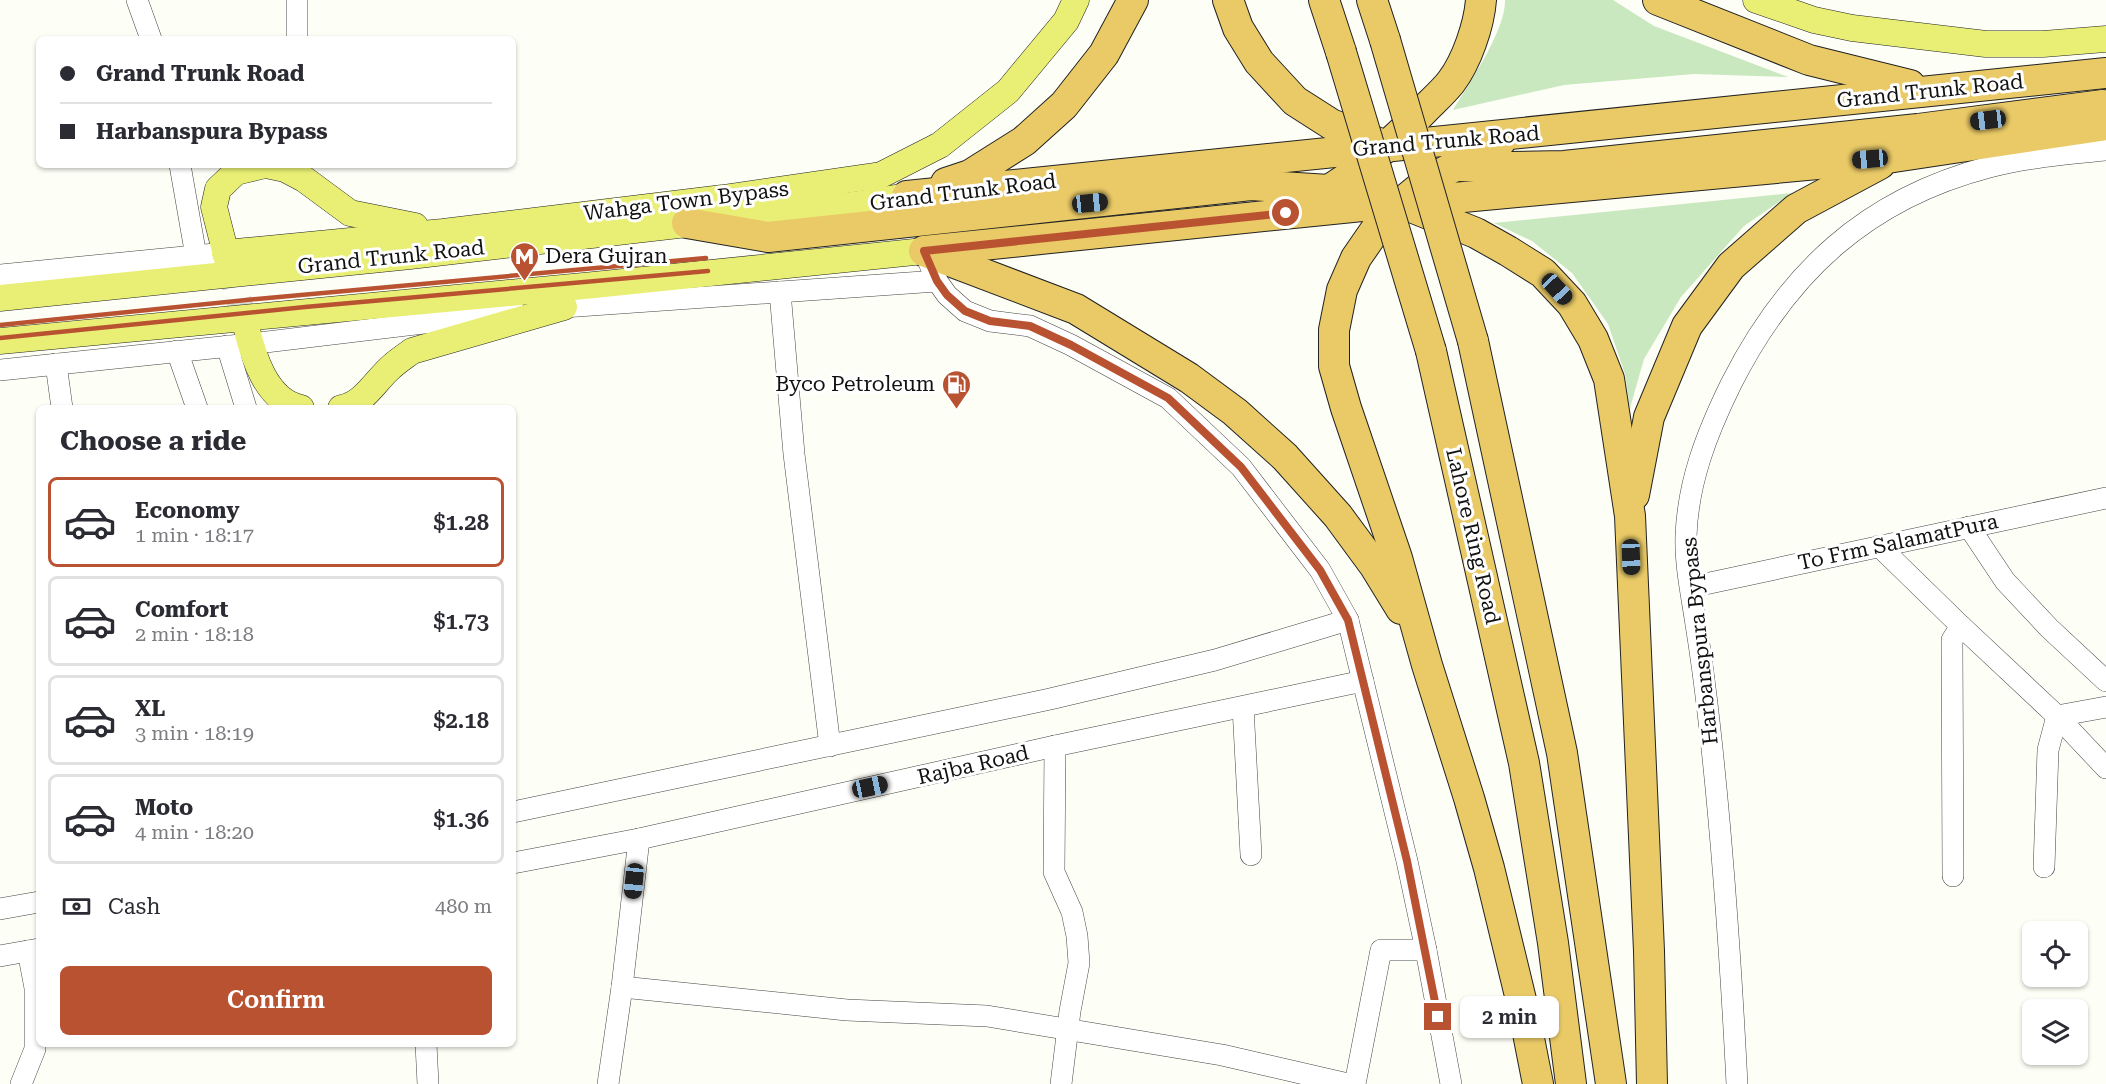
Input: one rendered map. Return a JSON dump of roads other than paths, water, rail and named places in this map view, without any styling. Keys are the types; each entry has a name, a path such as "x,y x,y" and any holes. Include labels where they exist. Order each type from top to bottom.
{"highway":[{"path":"907,196 970,175 1024,141 1064,105 1104,54 1133,0"},
{"path":"1228,0 1238,28 1259,62 1295,101 1331,124 1419,160 1454,166 1511,168 1564,166 1918,129 2106,105"},
{"name":"Lahore Ring Road","path":"1324,0 1431,351 1524,763 1553,943 1571,1084"},
{"name":"Lahore Ring Road","path":"1372,0 1473,341 1562,753 1611,1084"},
{"path":"1286,213 1329,190 1388,146 1452,81 1471,44 1480,17 1481,0"},
{"path":"1658,0 1809,60 1888,81 1941,90"},
{"name":"Grand Trunk Road","path":"907,196 2106,73"},
{"path":"924,251 1286,213 1894,157 2106,125"},
{"path":"1512,135 1429,180 1401,203 1376,229 1356,258 1342,290 1334,330 1334,366 1397,558 1489,868 1523,1008 1538,1084"},
{"path":"1630,516 1650,417 1687,326 1725,274 1796,208 1894,157"},
{"path":"687,223 768,237 1251,185 1329,190 1401,203 1476,233 1542,273 1572,304 1593,339 1609,379 1630,516 1649,951 1652,1084"},
{"path":"924,251 1076,309 1189,378 1235,412 1285,457 1338,516 1374,565 1420,640"}],"main road":[{"name":"Wahga Town Bypass","path":"226,257 723,198 881,175 940,145 1008,91 1066,21 1076,0"},
{"path":"1756,0 1814,20 1852,28 1986,44 2043,44 2106,39"},
{"path":"226,257 214,207 218,189 236,172 253,168"},
{"path":"292,169 350,213 443,232"},
{"path":"854,205 881,175"},
{"name":"Grand Trunk Road","path":"0,298 410,256 854,205 907,196"},
{"path":"0,341 594,285 924,251"},
{"path":"351,405 368,393 392,366 412,351 564,307"},
{"path":"241,339 273,391 292,405"}],"street":[{"path":"137,0 149,36"},
{"path":"297,0 297,36"},
{"name":"Harbanspura Bypass","path":"1737,1084 1732,984 1710,731 1686,538 1689,504 1700,455 1711,425 1743,360 1799,280 1832,246 1870,218 1927,188 1988,167 2017,160 2106,150"},
{"path":"181,168 196,256"},
{"path":"924,251 937,281 951,300 976,316 990,321 1030,326 1071,345 1168,398 1241,467 1320,570 1348,620 1407,861 1451,1084"},
{"path":"0,276 196,256 226,257"},
{"path":"0,370 177,351 241,339 564,307 937,281"},
{"path":"780,292 794,454 830,746"},
{"path":"241,339 246,405"},
{"path":"177,351 196,405"},
{"path":"56,364 62,405"},
{"name":"To Frm SalamatPura","path":"1691,587 2106,498"},
{"path":"1970,527 2005,581 2106,681"},
{"path":"1879,546 2057,716 2106,768"},
{"path":"516,811 1050,699 1215,660 1348,620"},
{"path":"1953,876 1952,640 1961,626"},
{"name":"Rajba Road","path":"516,862 639,839 1055,746 1363,681"},
{"path":"1243,707 1251,855"},
{"path":"2057,716 2106,707"},
{"path":"2044,867 2048,750 2057,716"},
{"path":"1055,746 1054,872 1072,912 1077,936 1078,963 1061,1084"},
{"path":"608,1084 639,839"},
{"path":"0,909 36,903"},
{"path":"0,956 34,950 35,1048 21,1084"},
{"path":"1355,1084 1381,950 1426,950"},
{"path":"622,987 847,1010 987,1016 1222,1055 1348,1084"},
{"path":"426,1047 428,1084"}],"tunnel":[{"path":"228,262 246,326"}],"railway":[{"path":"0,325 706,258"},
{"path":"0,338 305,307 708,271"}],"place":[{"name":"Dera Gujran","path":"524,282"},
{"name":"Byco Petroleum","path":"956,410"}]}
